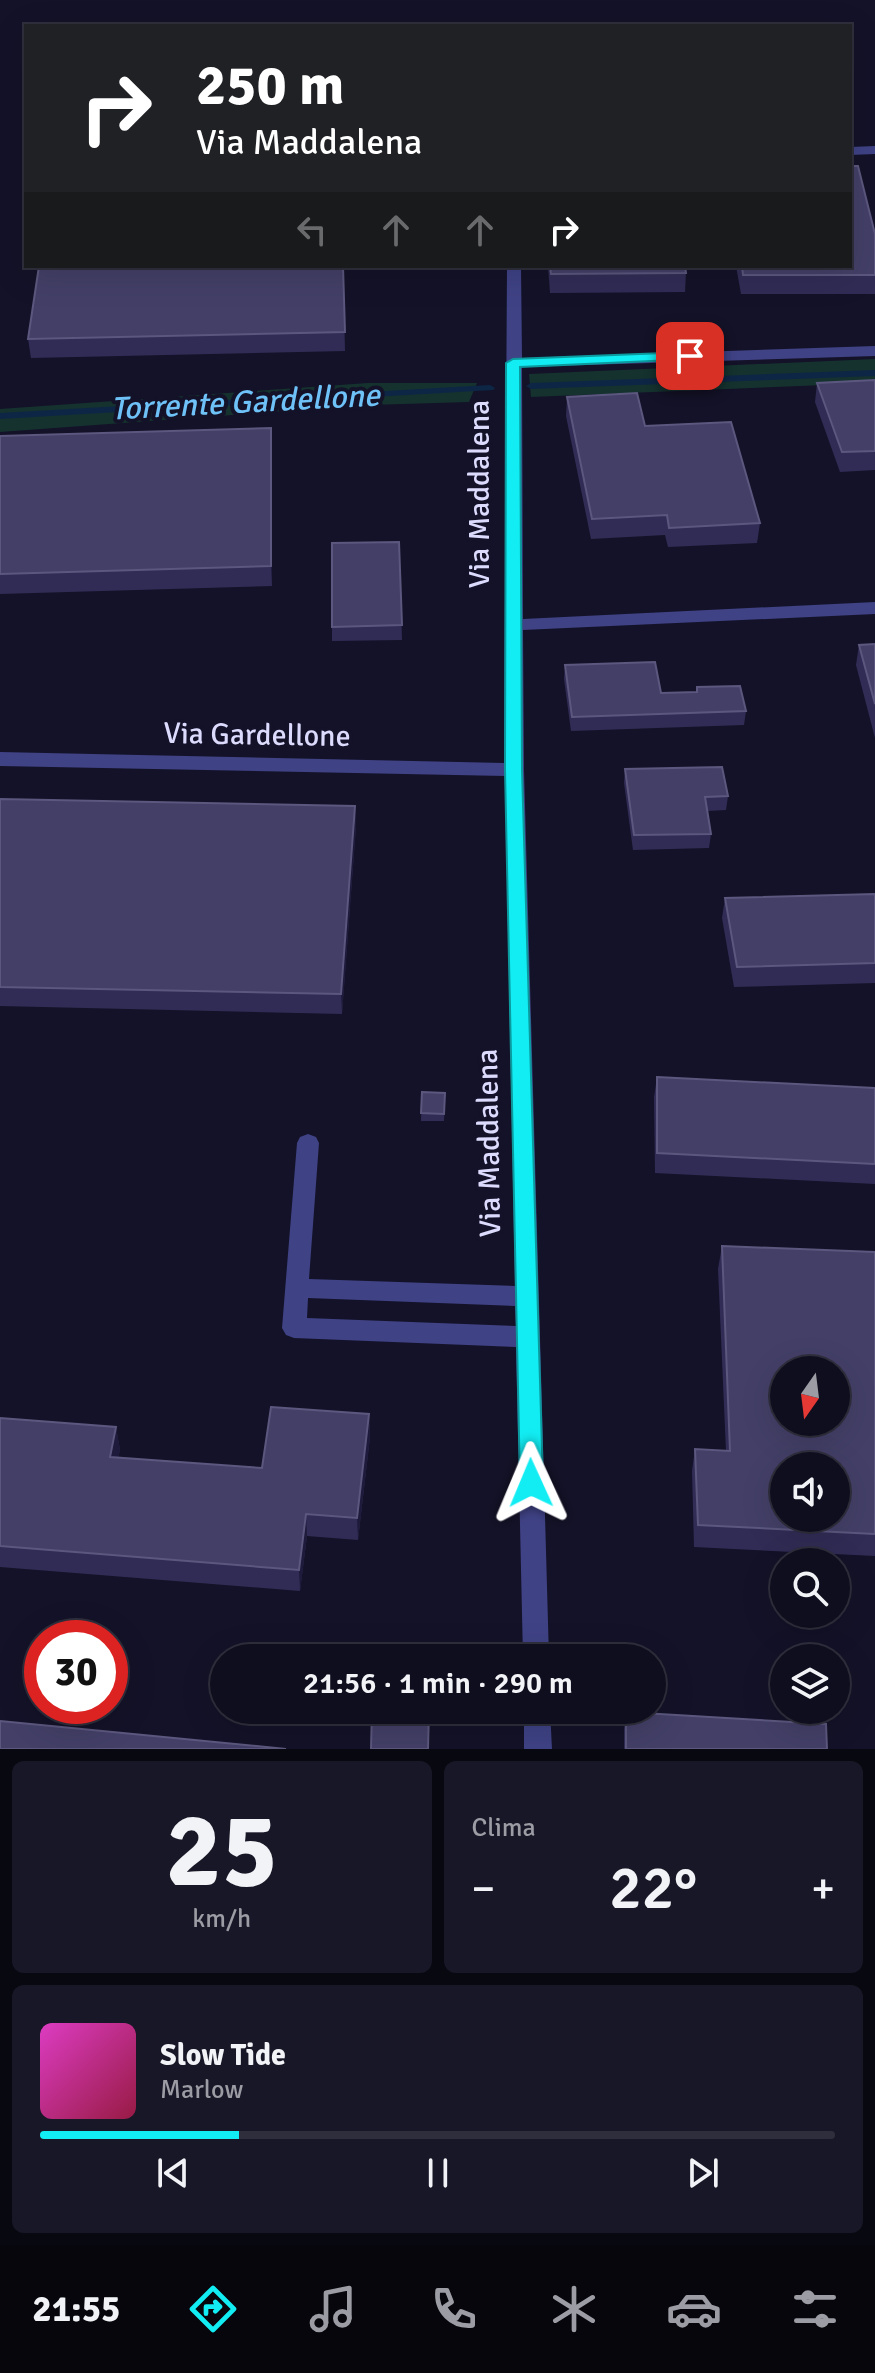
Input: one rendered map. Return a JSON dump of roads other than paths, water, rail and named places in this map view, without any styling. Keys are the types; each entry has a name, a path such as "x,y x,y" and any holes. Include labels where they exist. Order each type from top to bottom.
{"street":[{"path":"852,151 875,150"},
{"name":"Via Maddalena","path":"514,268 514,770 536,1644"},
{"name":"Via Maddalena","path":"513,363 875,351"},
{"name":"Via Maddalena","path":"513,625 874,609"},
{"name":"Via Gardellone","path":"0,759 514,770"},
{"path":"308,1143 294,1328 528,1337"},
{"path":"296,1288 527,1296"},
{"path":"537,1724 538,1749"}],"waterway":[{"name":"Torrente Gardellone","path":"531,386 875,373"},
{"name":"Torrente Gardellone","path":"0,416 490,388"}]}
